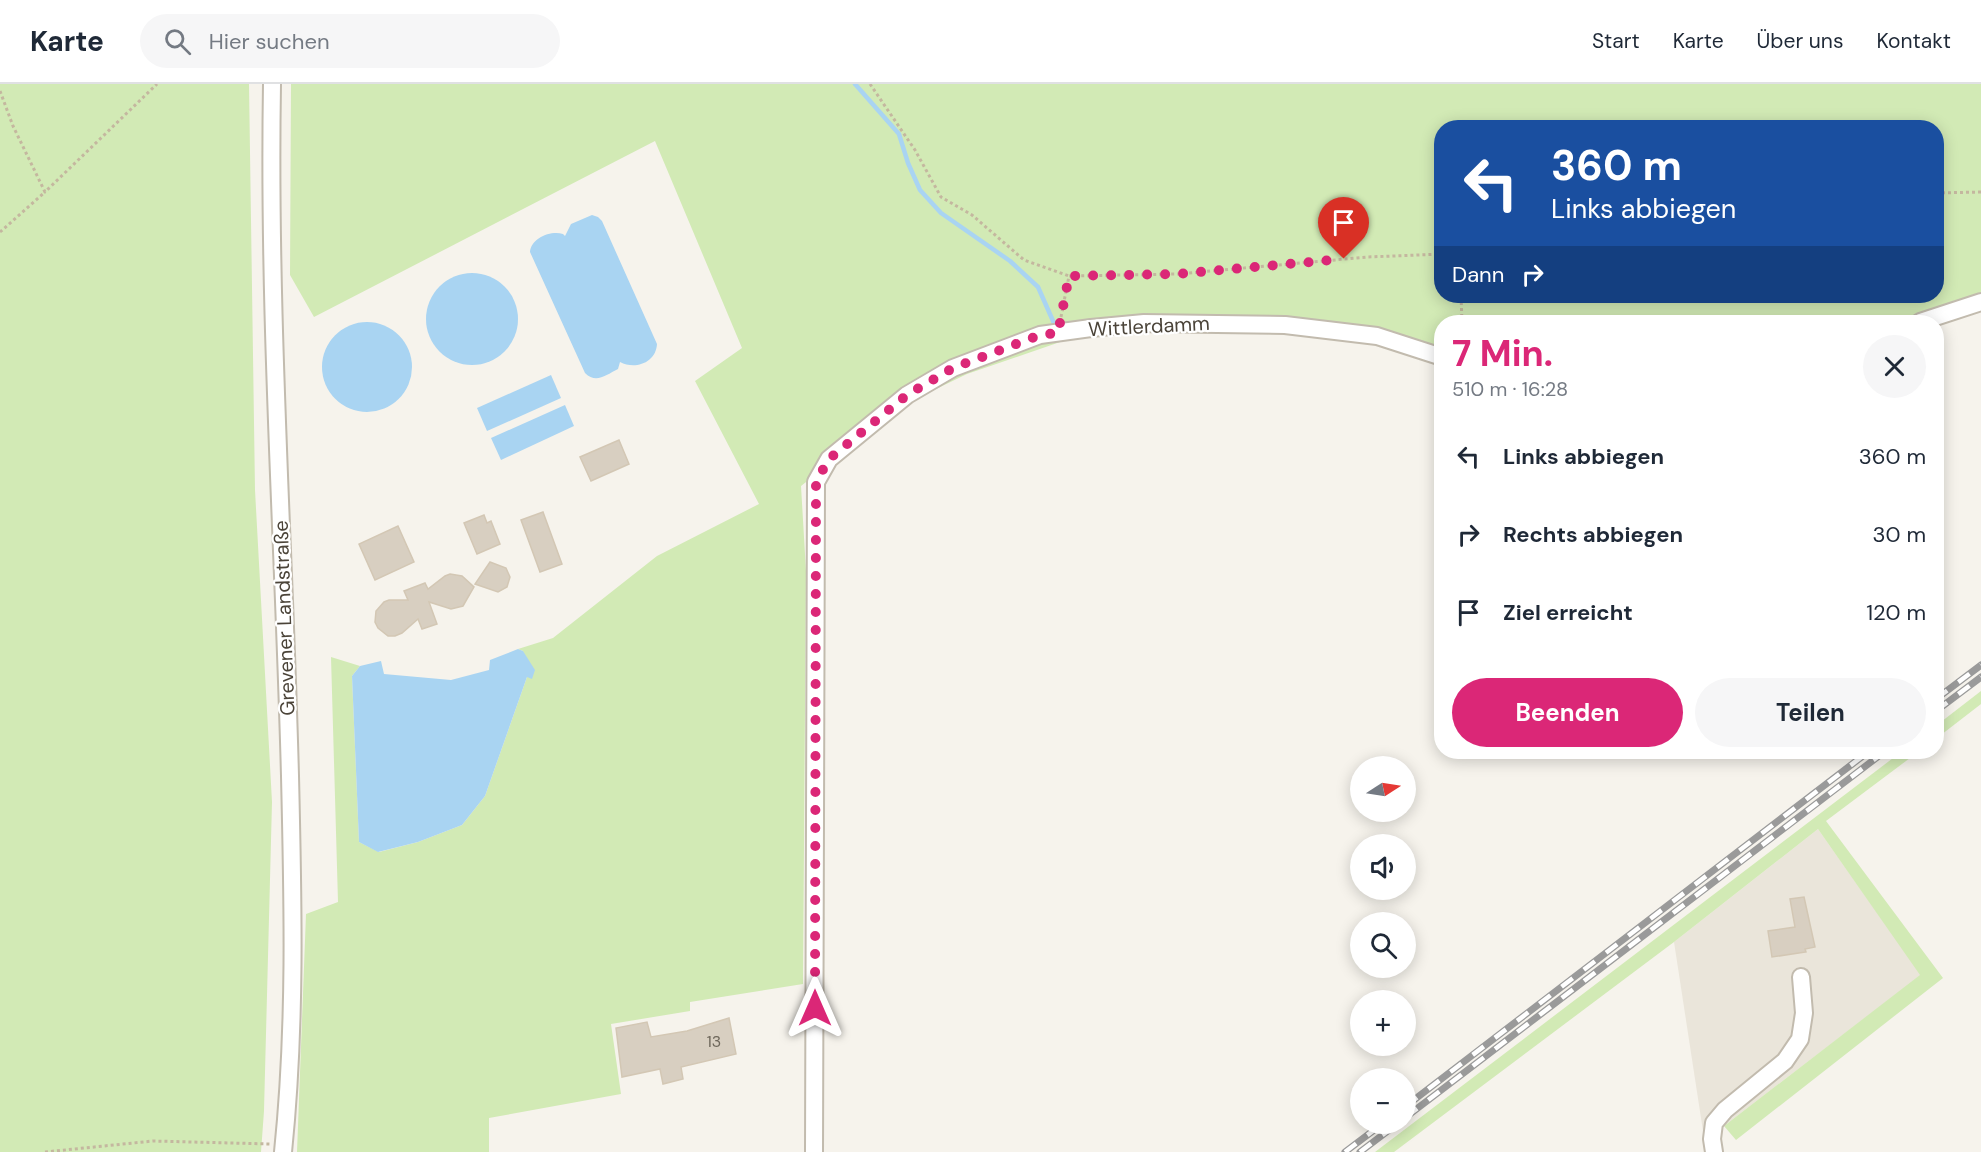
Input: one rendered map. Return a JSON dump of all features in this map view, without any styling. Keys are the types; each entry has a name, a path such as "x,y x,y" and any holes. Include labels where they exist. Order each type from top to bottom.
{"street":[{"name":"Grevener Landstraße","path":"272,84 271,247 288,680 292,860 291,1024 276,1148"},
{"path":"1941,315 1981,302"},
{"name":"Wittlerdamm","path":"814,1152 816,482 829,459 907,395 953,368 1040,335 1144,323 1285,325 1377,336 1434,354"},
{"path":"1714,1152 1712,1139 1714,1123 1725,1110 1785,1060 1800,1039 1804,1013 1802,977"}],"path":[{"path":"0,232 157,84"},
{"path":"870,84 915,150 941,197 972,215 1024,260 1069,276 1177,274 1368,257 1434,254"},
{"path":"0,91 13,126 45,192"},
{"path":"1944,193 1981,192"},
{"path":"1058,333 1069,276"},
{"path":"45,1152 153,1141 276,1148"}],"shaded area":[{"path":"1818,829 1921,975 1724,1126 1703,1131 1674,942"}],"green space":[{"path":"0,84 249,84 255,490 272,802 261,1152 0,1152"},
{"path":"291,84 1981,84 1981,308 1944,320 1944,315 1434,315 1434,357 1418,351 1299,330 1089,332 967,374 905,404 801,486 806,571 803,984 690,1002 690,1011 611,1024 621,1094 489,1118 489,1152 297,1152 306,914 338,902 331,657 360,666 352,676 359,842 379,852 418,842 462,825 485,796 527,677 523,651 518,649 553,638 657,556 759,504 695,381 742,348 655,141 314,317 290,275"},
{"path":"1981,691 1981,704 1944,733 1944,720"},
{"path":"1892,759 1909,759 1826,821 1943,978 1736,1140 1724,1126 1920,975 1818,829 1674,942 1394,1152 1375,1152 1399,1134 1416,1134 1416,1121"}],"water":[{"path":"592,215 602,221 657,344 653,356 644,363 632,365 620,362 618,369 597,378 585,373 530,252 534,243 542,236 558,233 565,236 571,224"},
{"path":"472,273 490,276 505,286 515,301 518,319 515,337 505,352 490,362 472,365 454,362 439,352 429,337 426,319 429,301 439,286 454,276"},
{"path":"358,322 376,322 392,329 405,342 412,358 412,376 405,392 392,405 376,412 358,412 342,405 329,392 322,376 322,358 329,342 342,329"},
{"path":"551,375 561,398 487,431 477,408"},
{"path":"565,405 574,426 501,460 491,438"},
{"path":"518,649 523,651 535,670 532,679 527,677 485,796 462,825 418,842 378,852 359,842 352,676 360,666 381,661 384,674 451,680 489,670 490,660"}],"building":[{"path":"619,440 629,464 591,481 580,457"},
{"path":"543,512 562,564 540,572 521,520"},
{"path":"484,515 487,523 491,521 500,544 477,554 464,523"},
{"path":"398,526 414,562 375,580 359,544"},
{"path":"490,562 506,568 510,577 507,587 498,592 475,584"},
{"path":"450,574 462,576 474,587 463,606 451,609 429,602 437,624 422,629 418,619 395,636 388,636 378,628 375,622 376,611 384,602 408,600 404,591 425,583 428,589"},
{"path":"1804,897 1815,947 1805,949 1806,952 1772,957 1768,931 1795,927 1790,899"},
{"path":"729,1018 736,1054 681,1067 683,1079 663,1084 660,1069 622,1077 616,1028 647,1022 651,1037 687,1031"}],"waterway":[{"path":"855,84 899,134 920,190 941,213 1010,261 1038,287 1057,330"}],"railway":[{"path":"1944,693 1981,665"},
{"path":"1944,705 1981,677"},
{"path":"1416,1098 1859,759"},
{"path":"1416,1109 1875,759"},
{"path":"1345,1152 1369,1134"},
{"path":"1360,1152 1384,1134"}],"route":[{"path":"815,1008 816,482 829,459 907,395 953,368 1040,335 1058,333 1069,276 1177,274 1344,259"}]}
